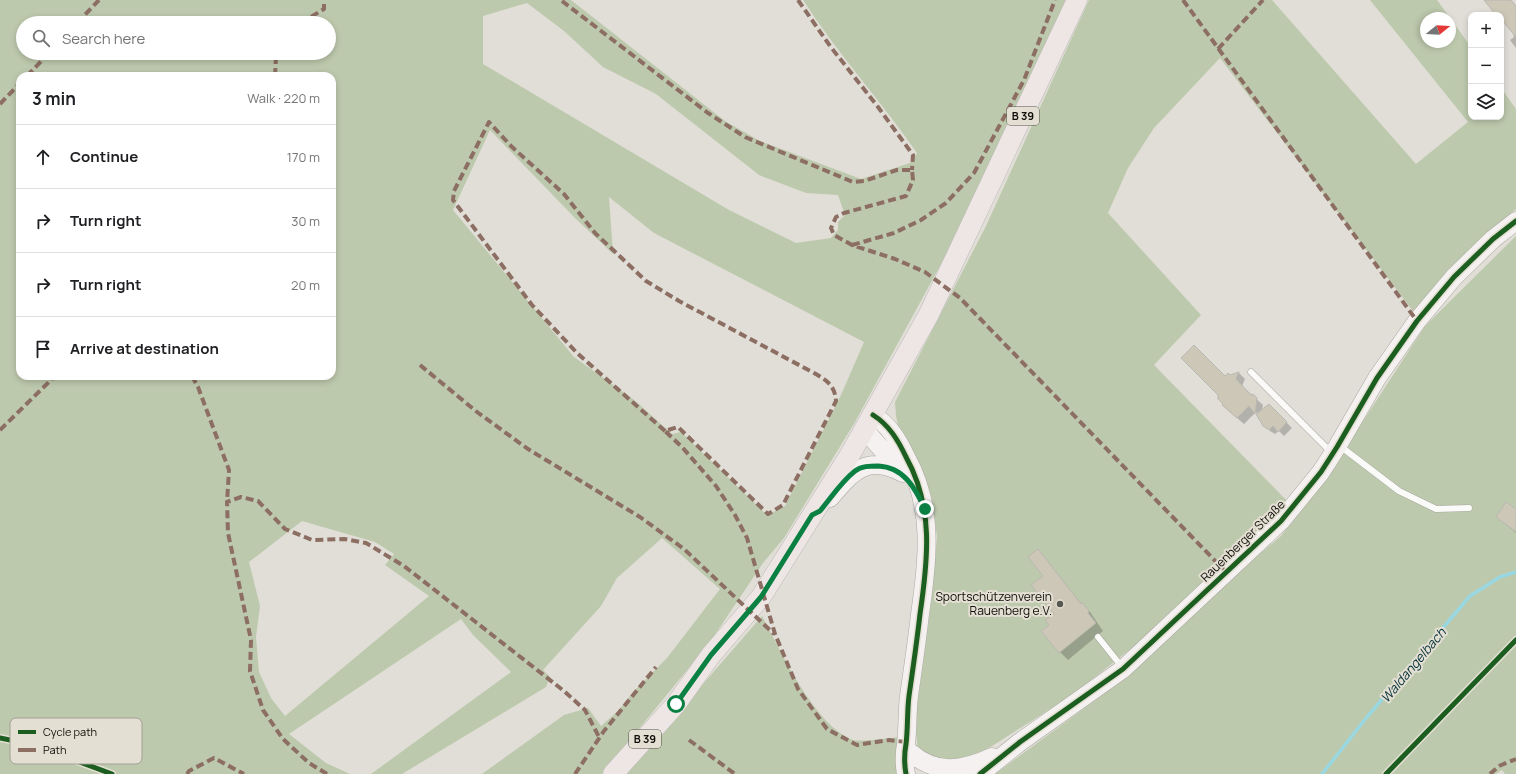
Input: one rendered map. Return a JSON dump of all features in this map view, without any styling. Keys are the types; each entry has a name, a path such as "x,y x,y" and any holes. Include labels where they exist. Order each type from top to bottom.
{"main road":[{"name":"B 39","path":"613,774 676,704 711,655 761,597 851,453 929,314 1078,0"}],"street":[{"name":"Rauenberger Straße","path":"980,774 1011,749 1123,669 1281,522 1336,449 1377,378 1417,321 1454,277 1493,239 1516,221"},
{"path":"868,422 919,497 925,509"},
{"path":"868,422 888,426 899,443 918,481 925,509 927,554 907,712 908,749 919,774"},
{"path":"812,515 820,511 856,470 865,466 886,466 903,473"},
{"path":"908,749 922,766 928,770 946,774 965,769 1011,749"},
{"path":"906,774 903,760 908,749"}],"lane":[{"path":"1251,372 1336,449 1399,491 1436,509 1470,508"},
{"path":"1098,637 1123,669"}],"green space":[{"path":"0,0 571,0 725,121 760,141 861,179 910,163 917,153 816,20 803,0 1070,0 996,163 855,422 784,538 763,563 710,642 602,774 482,774 564,715 588,708 601,726 619,710 633,692 667,658 720,589 662,538 617,578 601,606 543,670 550,677 546,687 402,774 371,774 511,672 473,635 461,619 289,734 326,763 350,774 0,774","holes":["527,3 564,31 603,67 656,94 759,175 806,193 838,195 845,215 838,222 838,230 831,238 796,243 729,210 483,64 483,16","490,130 575,218 613,254 609,197 654,233 864,342 841,395 785,506 767,515 681,432 672,434 633,399 574,357 453,210","302,521 375,542 394,554 385,565 429,596 285,716 271,698 259,672 256,637 260,606 249,562"]},
{"path":"1089,0 1272,0 1416,164 1468,122 1370,0 1437,0 1446,12 1420,12 1420,48 1456,48 1456,26 1468,43 1468,120 1504,120 1504,92 1516,109 1516,209 1458,261 1416,315 1220,58 1154,128 1128,168 1108,213 1201,315 1154,365 1289,503 1138,643 1071,696 962,765 918,753 915,721 931,604 937,537 932,499 925,478 899,430 895,402 986,226"},
{"path":"1516,236 1516,774 1505,774 1502,770 1496,774 995,774 1101,696 1213,593 1281,536 1326,478 1425,326"},
{"path":"762,616 800,686 825,719 839,732 853,740 875,740 899,737 902,774 625,774"}],"building":[{"path":"1484,0 1511,0 1516,6 1516,37 1504,23 1504,12 1493,12"},
{"path":"1194,345 1225,376 1228,373 1230,375 1239,372 1236,379 1251,395 1253,394 1257,398 1255,414 1249,406 1237,418 1222,405 1223,404 1218,399 1218,395 1181,358"},
{"path":"1269,404 1287,422 1278,432 1273,426 1269,430 1263,426 1256,414"},
{"path":"1506,502 1516,509 1516,532 1496,517"},
{"path":"1038,549 1081,604 1083,603 1089,611 1088,613 1096,623 1059,653 1041,631 1049,625 1045,620 1054,614 1031,585 1043,576 1028,557"}],"waterway":[{"name":"Waldangelbach","path":"1322,774 1367,717 1470,596 1500,577 1516,572"}],"marked path":[{"path":"84,16 99,0"},
{"path":"312,16 324,9 324,0"},
{"path":"798,0 830,46 878,107 913,155 912,170"},
{"path":"852,245 894,233 921,220 946,203 974,173 1024,80 1055,0"},
{"path":"1183,0 1417,321"},
{"path":"1218,49 1263,0"},
{"path":"562,1 708,113 745,137 853,182 864,181 897,170 912,170 913,180 906,196 844,213 836,217 831,228 834,235 852,245 895,259 925,272 960,298 1226,572"},
{"path":"31,72 42,60"},
{"path":"275,72 276,60"},
{"path":"0,104 16,87"},
{"path":"665,431 577,353 532,305 453,200 454,191 489,122 511,146 564,194 595,233 646,281 679,301 814,373 832,387 836,401 783,505 768,514 678,427 665,431 682,447 716,486 735,515 747,538 775,634 798,689 827,729 857,745 889,740 906,742"},
{"path":"420,365 477,412 528,449 640,517 684,549 774,634"},
{"path":"0,430 51,380"},
{"path":"194,380 229,470 227,502"},
{"path":"327,774 309,763 283,739 263,710 250,671 251,640 228,533 227,502 241,497 258,501 285,529 312,540 344,539 366,543 404,566 564,691 585,710 599,737"},
{"path":"575,774 604,731 656,667"},
{"path":"689,740 735,774"},
{"path":"187,774 189,771 214,758 244,774"},
{"path":"1490,774 1499,766 1516,759"}],"cycle path":[{"path":"980,774 1020,742 1123,669 1281,521 1321,472 1377,378 1417,321 1454,277 1493,239 1516,221"},
{"path":"873,415 884,423 903,451 915,476 925,514 925,574 908,702 905,755 906,774"},
{"path":"1386,774 1516,640"},
{"path":"0,738 10,740"},
{"path":"85,764 112,774"}],"place":[{"name":"Sportschützenverein Rauenberg e.V.","path":"1060,604"}],"route":[{"path":"676,704 711,655 761,597 812,515 820,511 856,470 865,466 886,466 903,473 925,509"}]}
